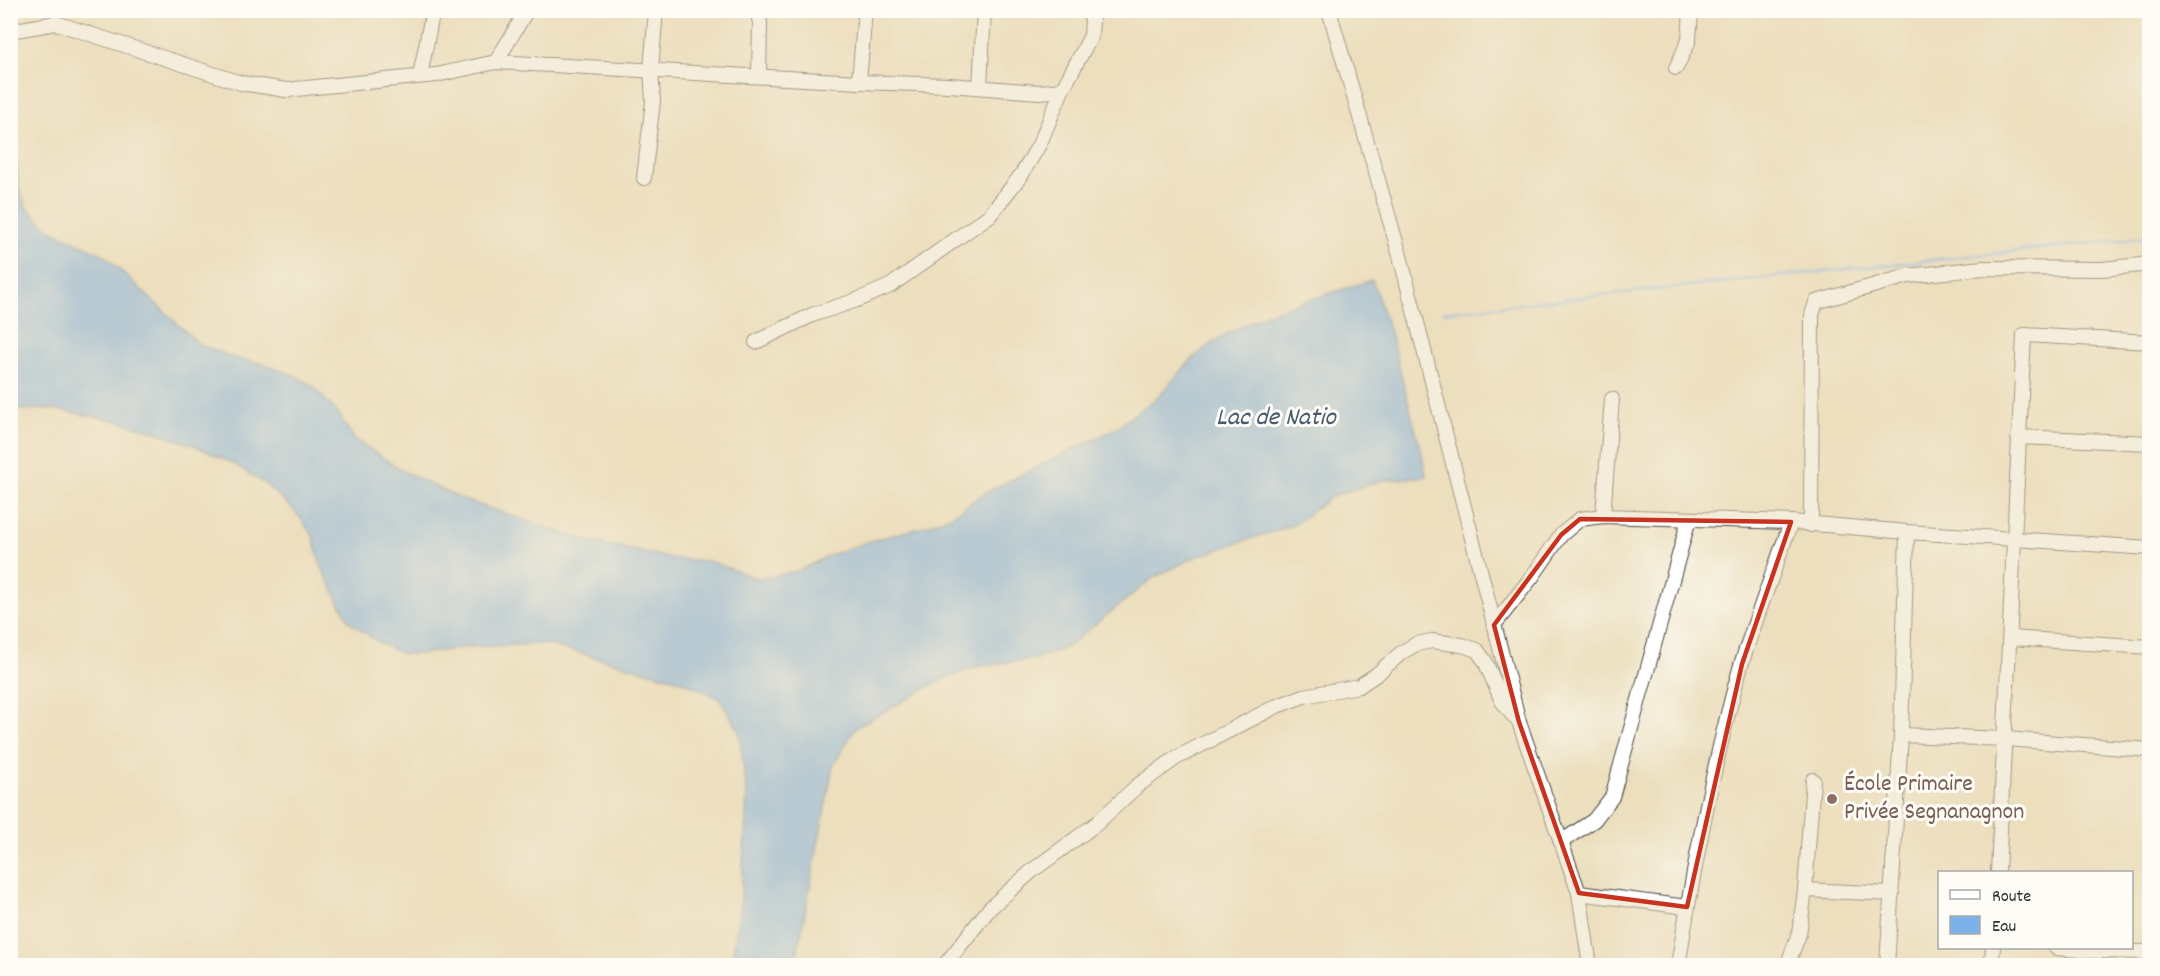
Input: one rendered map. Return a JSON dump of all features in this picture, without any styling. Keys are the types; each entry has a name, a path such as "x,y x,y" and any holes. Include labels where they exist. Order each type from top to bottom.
{"street":[{"path":"420,76 433,10"},
{"path":"496,62 527,10"},
{"path":"644,178 653,101 651,69 656,10"},
{"path":"757,10 760,23 759,76"},
{"path":"860,82 865,10"},
{"path":"980,87 984,10"},
{"path":"756,342 812,315 890,286 990,215 1022,174 1040,143 1062,90 1091,36 1092,20 1088,10"},
{"path":"1329,10 1401,256 1519,722 1579,893 1590,966"},
{"path":"1676,68 1689,40 1691,10"},
{"path":"10,31 57,17 241,83 286,90 436,75 496,62 1039,92 1062,90"},
{"path":"1811,525 1812,315 1816,302 1908,276 1983,268 2102,269 2150,264"},
{"path":"1998,871 2024,335 2150,342"},
{"path":"1603,516 1612,399"},
{"path":"2018,437 2150,443"},
{"path":"1494,625 1532,577 1561,535 1580,519 1603,516 1791,522 2150,548"},
{"path":"1561,843 1594,820 1612,797 1689,519"},
{"path":"1678,966 1687,907 1718,755 1742,664 1791,522"},
{"path":"1887,966 1901,735 1907,532"},
{"path":"2010,638 2150,647"},
{"path":"944,966 990,908 1033,870 1096,824 1137,786 1176,758 1229,729 1286,703 1304,696 1359,686 1377,675 1401,653 1416,644 1432,641 1462,645 1477,650 1485,662 1502,701 1519,722"},
{"path":"1901,735 2006,739 2150,750"},
{"path":"1787,966 1799,934 1805,890 1813,780"},
{"path":"1805,890 1892,894"},
{"path":"1579,893 1687,907"},
{"path":"1991,966 1993,949"},
{"path":"2068,949 2150,952"},
{"path":"2092,966 2093,951"}],"highlighted area":[{"path":"1580,519 1791,522 1742,664 1687,907 1579,893 1519,722 1494,625 1561,535"}],"water":[{"name":"Lac de Natio","path":"10,146 16,158 19,187 26,207 49,229 104,255 199,344 231,357 263,364 296,376 312,385 340,416 354,439 403,471 461,499 585,540 670,558 708,561 757,578 800,570 828,556 870,541 919,528 949,517 988,491 1113,430 1158,397 1194,357 1223,336 1268,313 1372,280 1390,332 1426,476 1379,481 1333,496 1293,525 1195,557 1153,578 1067,647 1038,658 976,667 939,681 855,728 833,766 795,965 731,965 741,900 747,798 739,730 719,698 680,680 546,644 468,647 421,654 402,654 378,642 349,621 321,566 313,536 295,511 264,483 234,464 196,446 113,420 53,409 11,410"}],"waterway":[{"path":"1444,312 2150,237"}],"place":[{"name":"École Primaire Privée Segnanagnon","path":"1832,799"}]}
